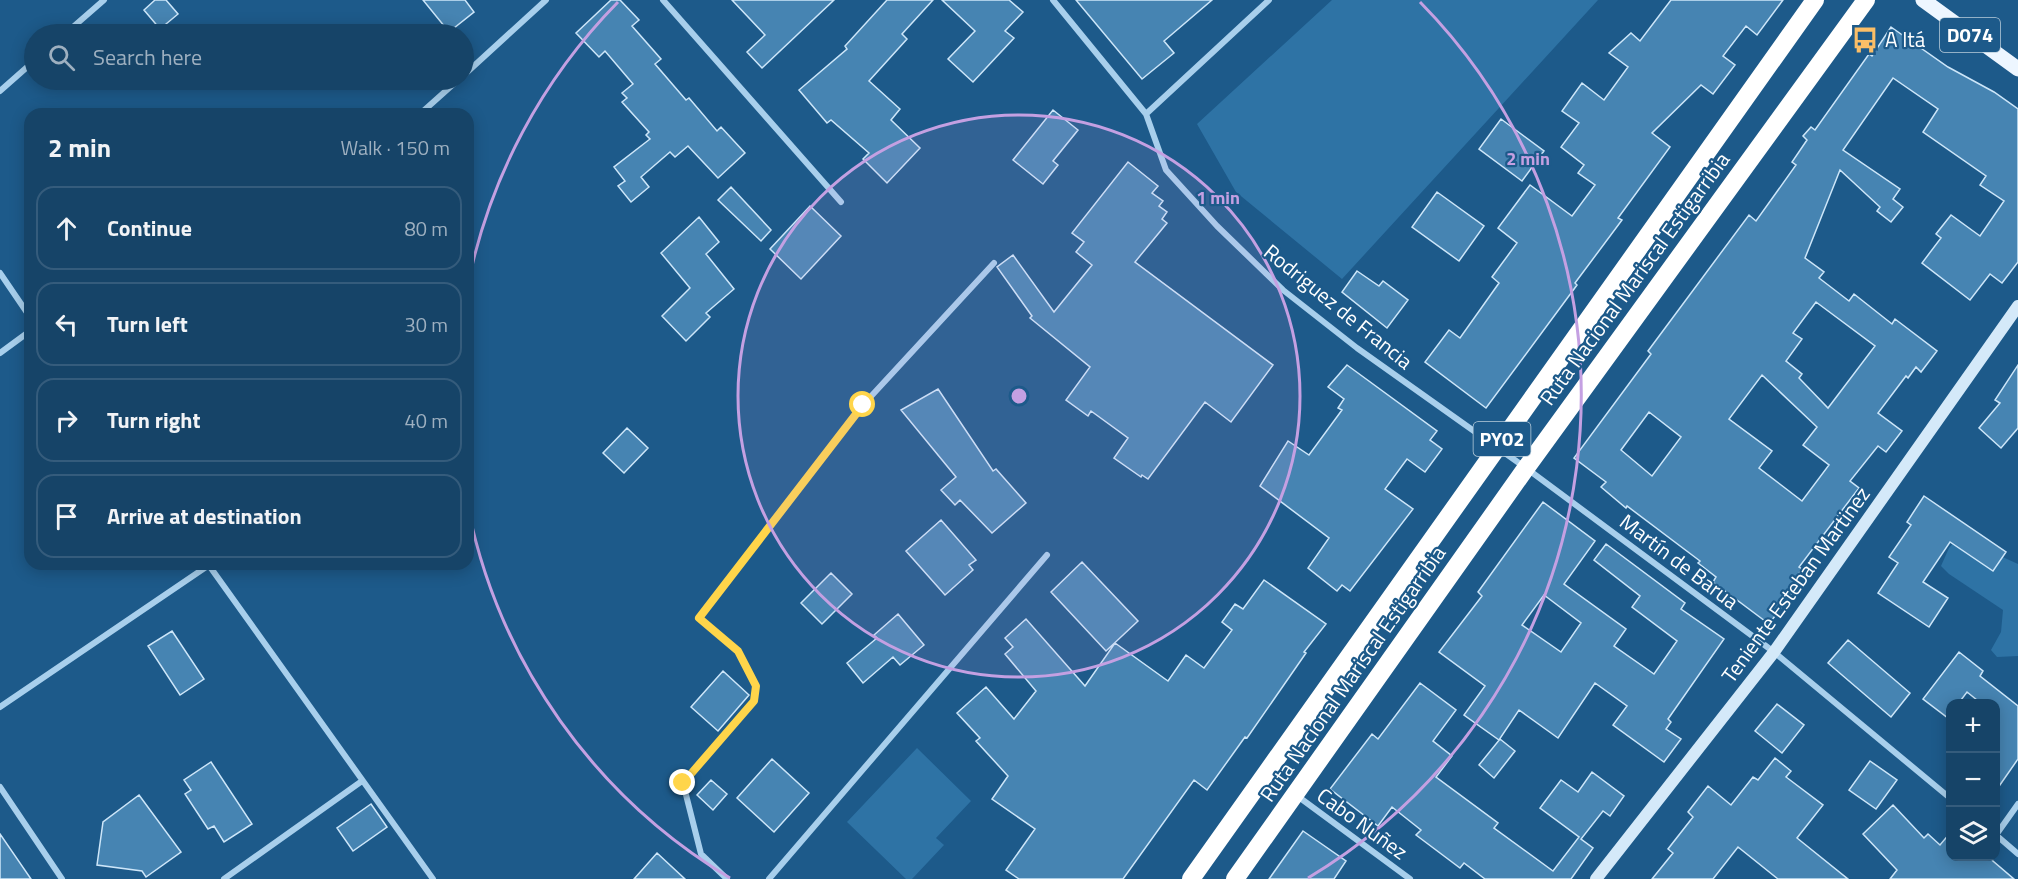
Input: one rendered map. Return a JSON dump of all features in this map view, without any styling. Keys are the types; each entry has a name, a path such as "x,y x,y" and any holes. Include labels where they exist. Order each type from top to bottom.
{"highway":[{"name":"Ruta Nacional Mariscal Estigarribia","path":"1191,879 1815,0"},
{"name":"Ruta Nacional Mariscal Estigarribia","path":"1235,879 1526,468 1866,0"}],"main road":[{"name":"D074","path":"1923,0 2018,69"}],"street":[{"path":"76,24 104,0"},
{"path":"474,66 546,0"},
{"path":"663,0 841,202"},
{"name":"Rodriguez de Francia","path":"1053,0 1146,114 1166,170 1217,226 1284,290 1357,348 1526,468"},
{"path":"1146,114 1269,0"},
{"path":"0,91 24,70"},
{"path":"427,108 448,90"},
{"path":"727,879 701,854 683,783 754,701 756,686 738,651 699,618 863,405 994,263"},
{"path":"0,273 24,308"},
{"name":"Teniente Esteban Martinez","path":"1596,879 1774,652 2018,306"},
{"path":"0,353 24,335"},
{"name":"Martín de Barua","path":"1526,468 1774,652 1946,795"},
{"path":"769,879 1047,555"},
{"path":"0,706 199,570"},
{"path":"212,570 433,879"},
{"path":"224,879 362,782"},
{"path":"0,787 62,879"},
{"name":"Cabo Nuñez","path":"1295,795 1410,879"},
{"path":"2000,828 2018,804"},
{"path":"2000,839 2018,854"}],"shaded area":[{"path":"1332,0 1598,0 1342,279 1236,192 1197,124"},
{"path":"1965,540 2018,564 2018,656 1997,657 1991,650 2001,632 2003,610 1949,574 1941,566 1949,548 1955,541"},
{"path":"917,748 971,801 936,838 944,845 912,879 906,879 847,822"}],"building":[{"path":"155,0 166,0 178,14 166,24 156,24 144,10"},
{"path":"423,0 465,0 474,12 459,24 442,24"},
{"path":"611,0 620,0 639,20 632,26 661,59 655,64 686,100 689,98 717,131 721,127 745,153 718,178 688,146 675,157 670,152 641,177 649,187 631,202 618,186 625,181 614,167 650,139 646,135 649,132 622,102 627,98 622,93 633,84 605,51 599,57 576,33"},
{"path":"732,0 834,0 762,68 747,52 765,35"},
{"path":"887,0 933,0 902,34 907,39 869,81 900,109 891,120 920,148 887,183 863,159 869,153 831,120 827,123 799,90 847,49 845,46"},
{"path":"942,0 1009,0 1023,12 1005,31 1014,38 973,82 948,59 975,31"},
{"path":"1076,0 1212,0 1164,41 1174,53 1142,79"},
{"path":"1671,0 1783,0 1757,35 1746,26 1723,56 1735,65 1713,94 1701,85 1652,133 1670,147 1618,218 1622,220 1575,283 1577,285 1486,408 1425,362 1449,330 1460,338 1499,283 1492,277 1517,243 1498,228 1530,185 1572,216 1595,185 1578,173 1584,165 1561,147 1579,123 1562,111 1582,83 1604,100 1628,67 1609,53 1631,33 1640,41"},
{"path":"1891,27 1948,67 1994,92 2018,109 2018,262 2002,283 1990,274 1970,300 1922,263 1941,238 1936,234 1951,215 1980,236 2004,201 1980,185 1986,176 1923,132 1938,109 1893,78 1843,150 1900,189 1893,199 1903,207 1891,222 1877,211 1880,207 1840,170 1805,258 1824,272 1819,278 1849,301 1854,294 1892,324 1895,319 1937,351 1921,372 1916,367 1908,378 1906,376 1878,413 1902,431 1886,452 1878,446 1850,481 1859,488 1799,567 1802,569 1795,580 1799,584 1769,624 1713,582 1716,577 1698,563 1700,561 1627,506 1626,508 1601,487 1606,482 1574,458 1651,354 1648,351 1749,215 1756,221 1796,165 1792,162 1807,140 1803,136 1811,127 1815,130 1869,54 1872,56","holes":["1816,302 1875,346 1828,408 1799,378 1802,374 1786,361 1802,339 1793,333","1762,375 1817,427 1803,445 1829,465 1802,501 1759,468 1772,451 1729,419","1649,412 1681,437 1652,476 1621,450"]},
{"path":"1053,110 1078,130 1053,161 1058,165 1043,184 1013,160"},
{"path":"1501,119 1544,151 1522,181 1479,149"},
{"path":"1128,162 1158,186 1152,193 1163,201 1159,206 1167,212 1162,219 1167,223 1135,262 1273,365 1231,422 1205,402 1148,479 1142,475 1141,477 1114,458 1128,438 1091,411 1088,416 1066,400 1090,367 1030,318 1032,316 997,267 1013,255 1054,312 1092,265 1076,252 1084,242 1072,233"},
{"path":"731,187 771,230 761,241 718,200"},
{"path":"1437,192 1484,226 1459,261 1412,227"},
{"path":"810,206 841,236 801,279 770,249"},
{"path":"699,217 719,242 706,254 734,289 706,313 710,317 686,341 662,316 690,288 661,253"},
{"path":"1357,271 1379,286 1383,281 1408,300 1387,328 1342,292"},
{"path":"1347,365 1437,431 1430,440 1442,449 1425,472 1407,459 1385,489 1413,509 1350,591 1342,585 1337,591 1308,568 1329,538 1260,486 1288,441 1309,455 1342,410 1338,408 1344,399 1328,387"},
{"path":"2018,365 2018,428 2001,448 1979,428 2000,403 1995,400"},
{"path":"938,389 993,471 996,469 1026,503 992,533 960,500 955,505 941,490 956,477 901,410"},
{"path":"627,428 648,448 624,473 603,453"},
{"path":"1924,496 2006,552 1993,571 1950,542 1923,582 1948,598 1929,627 1878,593 1898,563 1889,557 1911,525 1907,522"},
{"path":"1543,502 1595,541 1564,584 1626,629 1614,646 1654,674 1677,641 1632,607 1640,596 1594,560 1606,544 1685,603 1681,609 1724,639 1668,719 1671,722 1666,729 1681,739 1664,762 1613,725 1627,706 1595,683 1558,738 1519,710 1499,740 1464,715 1485,686 1439,652 1482,596 1478,592","holes":["1544,595 1581,623 1561,652 1522,625"]},
{"path":"941,520 976,560 969,565 973,570 945,595 906,551"},
{"path":"1082,562 1138,621 1106,651 1051,592"},
{"path":"831,573 852,594 822,624 801,603"},
{"path":"1264,580 1326,624 1304,652 1306,653 1247,738 1245,737 1207,790 1194,780 1123,879 1019,879 1006,870 1035,829 992,799 1008,776 976,741 980,738 957,713 986,687 1014,719 1036,691 1005,654 1013,647 1005,638 1026,619 1085,686 1115,643 1168,681 1186,655 1204,668 1232,630 1222,622 1235,604 1243,609"},
{"path":"898,614 924,645 900,665 893,657 863,683 847,663 877,638 874,635"},
{"path":"172,631 204,679 180,695 148,646"},
{"path":"1848,640 1910,693 1891,717 1828,663"},
{"path":"1959,652 1983,671 1980,676 2018,706 2018,759 2000,785 2000,699 1976,699 1967,692 1962,699 1946,699 1946,716 1923,699"},
{"path":"723,671 749,695 718,731 691,707"},
{"path":"1420,683 1456,710 1433,741 1452,756 1436,777 1498,823 1494,828 1553,871 1579,837 1540,808 1561,780 1578,792 1592,772 1624,796 1610,816 1603,811 1581,839 1593,848 1571,879 1485,879 1464,863 1460,868 1416,835 1421,830 1392,807 1378,826 1330,789 1372,734 1378,739"},
{"path":"1777,704 1804,725 1782,753 1755,731"},
{"path":"1500,739 1515,751 1494,778 1479,765"},
{"path":"1775,758 1791,771 1786,777 1823,805 1797,838 1848,879 1778,879 1738,847 1713,879 1652,879 1673,853 1668,849 1693,817 1688,812 1708,786 1731,805 1753,777 1758,780"},
{"path":"772,759 809,793 774,832 737,798"},
{"path":"1870,761 1897,780 1876,809 1849,790"},
{"path":"211,762 252,824 224,842 214,826 208,829 185,794 191,790 184,780"},
{"path":"711,780 727,794 713,810 697,795"},
{"path":"139,795 181,852 146,877 142,871 97,865 103,822"},
{"path":"371,804 387,827 353,851 337,828"},
{"path":"1893,805 1924,838 1928,834 1940,845 1946,838 1946,861 1993,861 2014,879 1890,879 1897,870 1863,834"},
{"path":"1303,831 1346,861 1334,879 1269,879"},
{"path":"0,834 31,879 0,879"},
{"path":"657,853 685,879 634,879"}],"place":[{"name":"A Itá","path":"1865,40"}],"route":[{"path":"683,783 754,701 756,686 738,651 699,618 863,405"}]}
